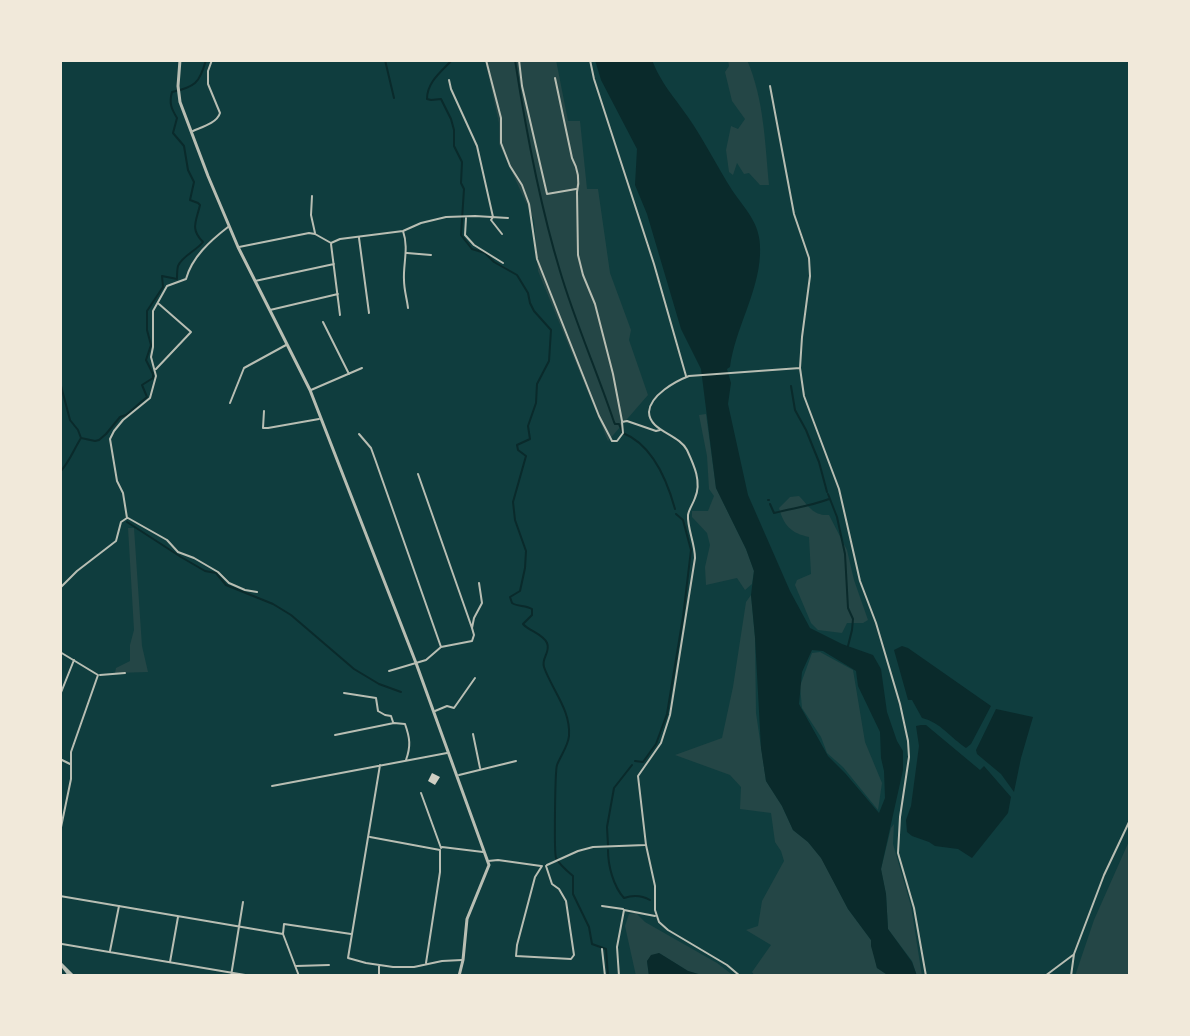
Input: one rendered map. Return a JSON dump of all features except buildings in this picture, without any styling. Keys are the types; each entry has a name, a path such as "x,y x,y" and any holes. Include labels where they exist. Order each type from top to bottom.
{"street":[{"path":"180,60 178,93 192,131 238,247 310,390 416,663 488,861 487,873 467,919 459,976"},
{"path":"192,131 219,116 208,81 214,60 226,60"},
{"path":"486,60 501,118 501,143 529,204 537,259 599,416 612,441 617,441 624,432 595,304 578,255 577,166 572,158 555,78"},
{"path":"519,60 547,194 577,189"},
{"path":"590,60 686,377"},
{"path":"449,80 477,146 492,224 502,234"},
{"path":"770,86 794,214 809,258 810,276 800,368 804,396 839,489 860,581 876,623 908,741 909,757 898,853 914,908 926,976"},
{"path":"312,196 311,215 315,234"},
{"path":"464,217 465,235 474,245 503,263"},
{"path":"238,247 309,233 331,243 403,231 439,218 508,218"},
{"path":"127,518 110,439 123,420 150,398 156,376 151,362 154,339 152,314 167,286 186,279 196,257 229,227"},
{"path":"403,231 408,308"},
{"path":"359,237 369,313"},
{"path":"331,243 340,315"},
{"path":"405,253 431,255"},
{"path":"254,281 334,264"},
{"path":"269,310 338,294"},
{"path":"155,370 191,332 157,302"},
{"path":"323,322 349,374"},
{"path":"230,403 244,368 287,345"},
{"path":"310,390 362,368"},
{"path":"740,976 668,930 656,916 655,886 646,845 638,774 661,743 672,707 695,558 688,516 698,487 686,448 661,430 650,418 649,412 653,402 676,382 692,375 800,368"},
{"path":"264,411 263,428 320,419"},
{"path":"622,422 661,430"},
{"path":"359,434 371,448 441,647"},
{"path":"389,671 426,660 441,647 472,641 474,635 418,474"},
{"path":"60,588 116,541 121,522 127,518"},
{"path":"127,518 167,540 178,552 218,572 229,583 257,592"},
{"path":"472,628 482,603 479,583"},
{"path":"60,652 98,675 125,673"},
{"path":"60,695 74,660"},
{"path":"60,832 71,779 71,752 98,675"},
{"path":"434,712 447,706 454,708 475,678"},
{"path":"344,693 376,698 378,711 391,716 394,723"},
{"path":"335,735 394,723 405,724 410,737 405,761"},
{"path":"473,734 480,770"},
{"path":"272,786 448,752"},
{"path":"457,776 516,761"},
{"path":"61,762 71,764"},
{"path":"380,765 347,957 379,965 414,967 463,960"},
{"path":"421,793 440,848 440,872 426,964"},
{"path":"60,801 67,804"},
{"path":"1071,976 1074,954 1104,875 1130,820"},
{"path":"368,836 483,852"},
{"path":"488,861 544,866 593,847 646,845"},
{"path":"544,866 552,884 566,901 574,955 571,959 516,956 535,877 544,866"},
{"path":"60,896 283,934"},
{"path":"232,974 243,902"},
{"path":"110,952 119,906"},
{"path":"602,906 656,916"},
{"path":"619,976 617,947 624,910"},
{"path":"170,963 178,917"},
{"path":"299,976 283,934 284,924 351,934"},
{"path":"62,944 251,976"},
{"path":"602,949 605,976"},
{"path":"1045,976 1074,954"},
{"path":"60,964 72,976"},
{"path":"295,966 329,965"},
{"path":"379,965 379,976"}],"shaded area":[{"path":"485,60 556,60 568,121 580,121 587,189 598,189 610,273 631,330 629,340 648,395 608,441 538,271 534,220 499,144 499,123"},
{"path":"595,60 652,60 759,235 758,269 727,369 731,383 728,404 748,495 790,591 810,628 873,655 881,669 887,712 903,751 903,770 881,869 888,929 912,962 917,976 889,976 877,968 871,940 848,909 821,858 793,830 766,781 751,595 754,571 716,488 701,369 681,329 647,214 635,185 637,149 601,80","holes":["812,650 823,651 856,671 858,686 880,732 885,798 879,813 828,756 799,704 802,672"]},
{"path":"728,60 747,60 753,75 763,121 769,185 760,185 749,173 744,174 737,163 733,175 729,172 726,150 731,126 738,129 745,119 732,101 725,72 729,66"},
{"path":"706,414 716,488 754,571 752,584 745,590 737,578 706,585 705,567 710,545 707,533 692,517 692,511 708,511 714,496 709,489 707,456 699,415"},
{"path":"799,496 815,512 829,515 847,550 868,620 847,623 842,633 818,630 811,623 795,585 797,580 811,574 809,537 789,528 779,508 790,497"},
{"path":"128,528 134,528 142,646 148,672 115,673 116,668 130,661 134,630"},
{"path":"751,595 756,713 766,781 793,830 822,859 848,909 871,940 877,968 889,976 755,976 752,972 771,945 746,930 758,926 762,901 784,861 775,842 771,813 740,809 741,787 730,775 675,755 722,738 746,602"},
{"path":"902,646 991,706 966,748 940,727 922,718 912,700 908,700 894,650"},
{"path":"820,652 853,670 865,742 882,783 878,810 843,767 827,753 821,737 802,708 800,686 812,653"},
{"path":"996,709 1033,717 1014,792 1001,774 976,750"},
{"path":"926,725 980,770 984,766 1011,797 1008,813 972,858 958,849 935,846 907,832 906,820 911,806 919,746 916,726"},
{"path":"894,824 893,844 911,906 922,976 917,976 912,961 888,929 881,869"},
{"path":"1130,839 1130,976 1075,976 1094,920"},
{"path":"636,913 645,922 734,976 705,976 688,971 659,953 647,961 649,976 636,976 625,926 629,914"},
{"path":"659,953 688,971 705,976 649,976 647,961 651,955"}],"waterway":[{"path":"81,438 99,440 120,417 147,397 142,385 153,378 146,360 151,345 147,311 163,287 162,276 177,279 180,262 203,242 195,229 200,205 190,200 194,182 188,170 184,146 173,133 177,118 171,99 172,92 195,83 206,60"},
{"path":"385,60 394,98"},
{"path":"452,60 432,82 427,99 441,99 454,130 454,146 462,162 461,183 464,189 461,235 472,249 485,253 517,275 534,311 551,330 549,361 537,384 536,403 528,426 530,439 517,445 526,456 513,502 515,520 526,551 520,591 510,597 512,603 532,609 532,615 523,624 547,643 544,667 567,717 568,740 556,770 556,858 573,876 573,894 589,927 592,944 606,949 608,976"},
{"path":"515,60 539,193 572,309 615,424 619,424 623,433 651,455 663,475 675,509"},
{"path":"60,382 70,420 81,438 60,472"},
{"path":"791,386 795,410 819,462 827,492"},
{"path":"828,494 845,554 848,608 853,619 848,646"},
{"path":"770,504 774,513 829,499"},
{"path":"635,761 643,762 656,744 667,714 691,550 683,520 676,514"},
{"path":"127,522 205,571 216,573 226,585 273,604 291,615 354,669 379,684 401,692"},
{"path":"608,845 607,827 614,788 632,765"},
{"path":"608,850 612,875 624,898 637,896 650,900"}]}
